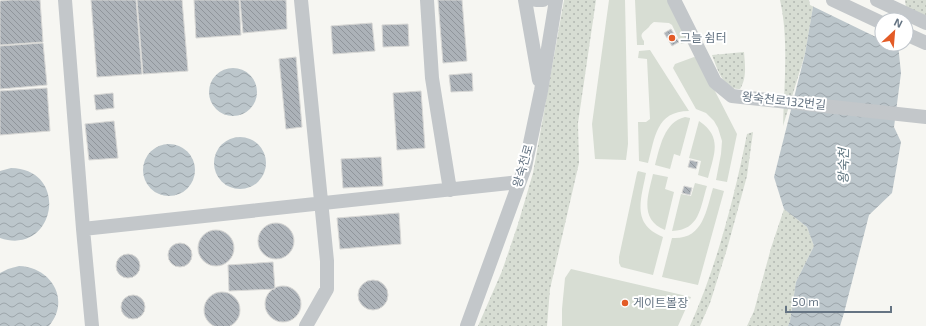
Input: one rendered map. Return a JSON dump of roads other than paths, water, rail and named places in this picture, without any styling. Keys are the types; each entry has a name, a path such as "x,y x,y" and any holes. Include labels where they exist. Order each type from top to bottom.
{"street":[{"path":"65,0 92,326"},
{"path":"301,0 327,261 327,288 306,326"},
{"path":"427,0 432,78 450,190"},
{"path":"525,0 541,91"},
{"path":"536,0 543,0"},
{"name":"왕숙천로","path":"467,326 525,167 541,91 556,0"},
{"name":"왕숙천로132번길","path":"674,0 715,82 732,96 926,117"},
{"path":"833,0 874,19"},
{"path":"877,0 926,23"},
{"path":"914,38 926,43"},
{"path":"83,229 519,182"}],"water":[{"name":"왕숙천","path":"811,0 874,18 874,52 899,52 901,73 894,127 901,142 892,193 869,215 840,326 788,326 796,282 814,246 807,227 784,209 774,177 805,54 813,7"},
{"path":"228,68 238,68 250,75 257,87 257,97 250,109 238,116 228,116 220,112 213,105 209,97 209,87 213,79 220,72"},
{"path":"240,137 250,139 258,145 264,153 266,163 264,173 258,181 250,187 240,189 230,187 222,181 216,173 214,163 216,153 222,145 230,139"},
{"path":"169,144 179,146 187,152 193,160 195,170 193,180 187,188 179,194 169,196 159,194 151,188 145,180 143,170 145,160 151,152 159,146"},
{"path":"11,168 30,172 42,182 48,196 49,210 43,224 33,235 19,240 0,238 0,171"},
{"path":"19,266 40,272 54,287 58,296 58,306 55,316 49,326 0,326 0,273"}],"place":[{"name":"그늘 쉼터","path":"672,38"},
{"name":"게이트볼장","path":"625,303"}]}
